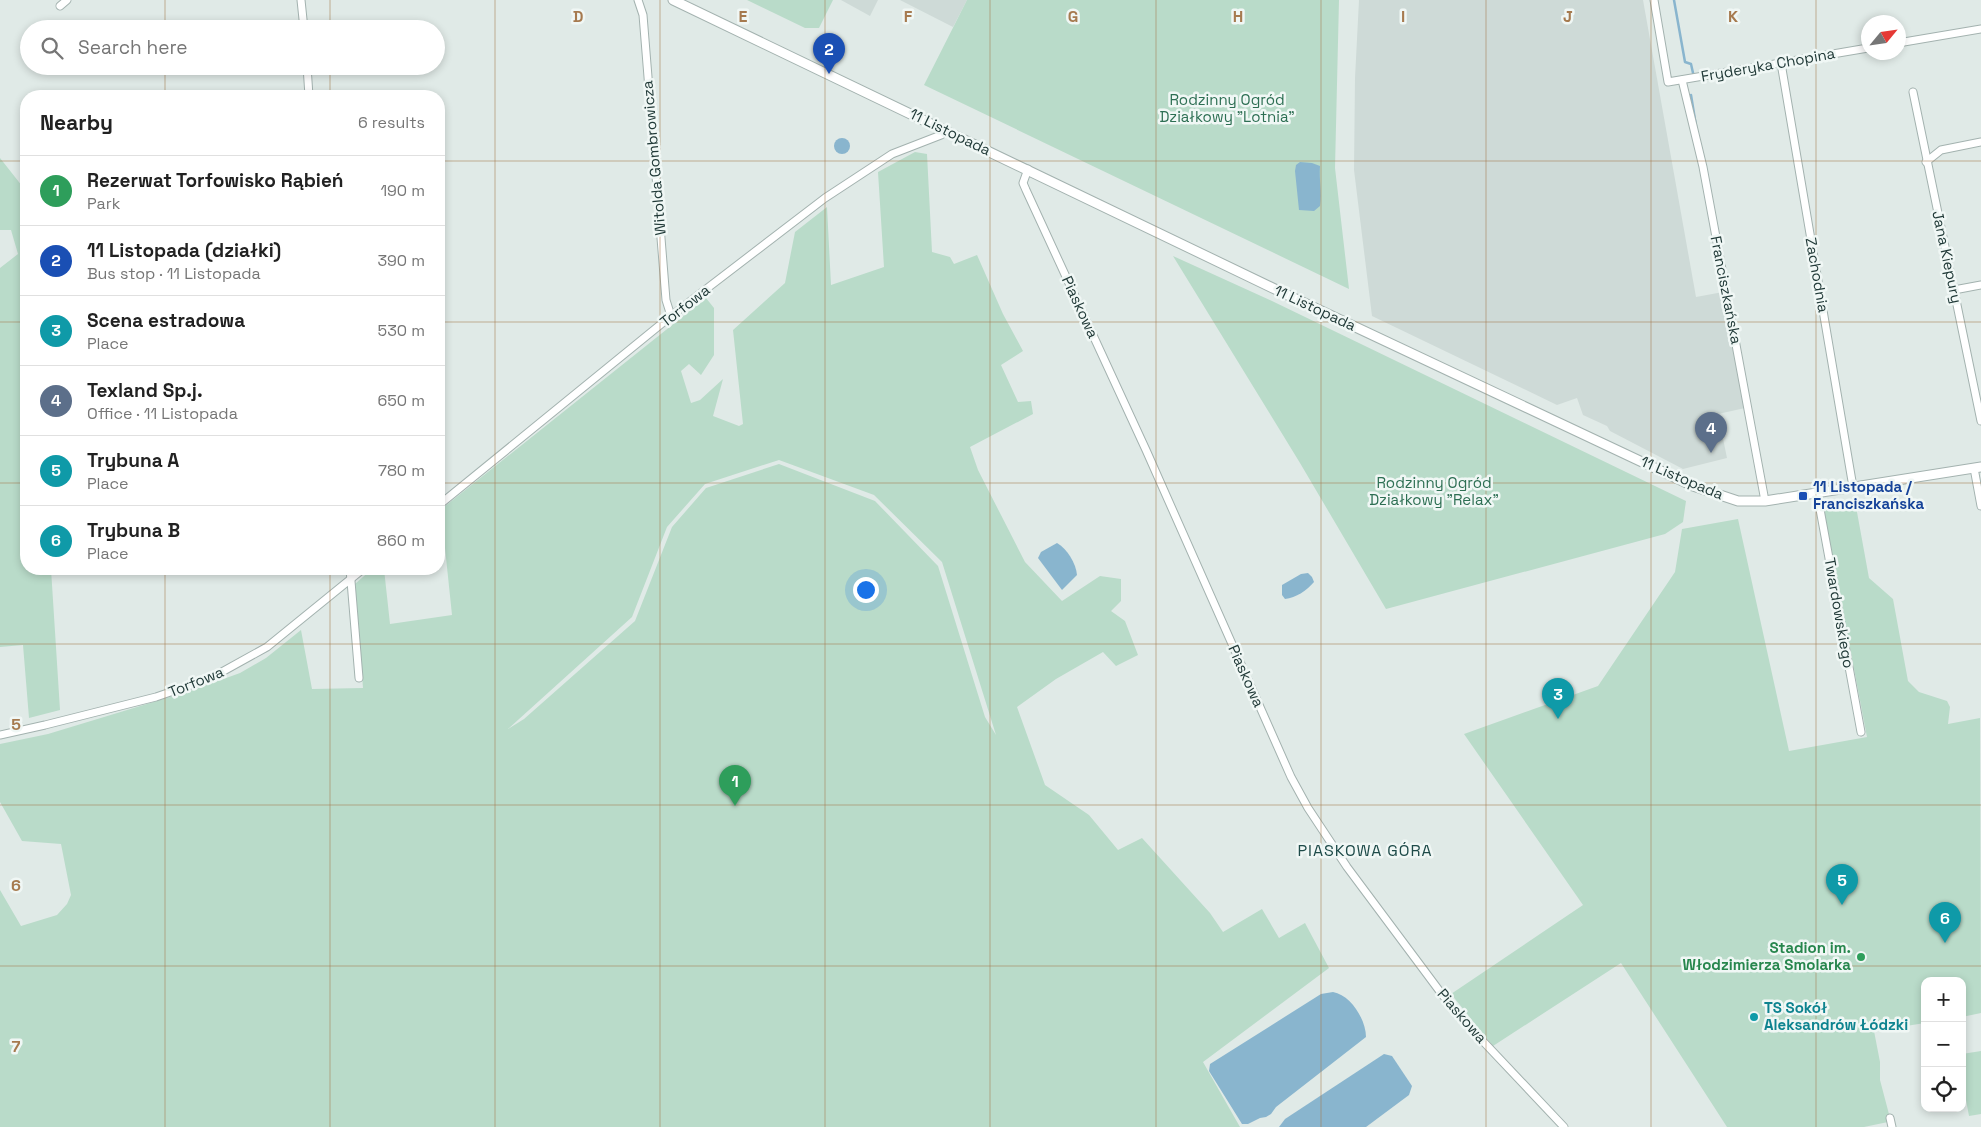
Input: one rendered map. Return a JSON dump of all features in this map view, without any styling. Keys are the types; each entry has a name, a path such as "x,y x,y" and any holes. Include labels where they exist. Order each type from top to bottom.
{"street":[{"path":"60,6 67,0"},
{"path":"301,0 303,20"},
{"name":"Witolda Gombrowicza","path":"638,0 643,15 666,300 671,316"},
{"name":"11 Listopada","path":"674,0 1278,291 1693,486 1738,501 1765,501 1978,467"},
{"name":"Fryderyka Chopina","path":"1654,0 1668,82 1861,49"},
{"path":"1906,42 1981,29"},
{"name":"Zachodnia","path":"1781,63 1853,487"},
{"path":"308,75 309,90"},
{"name":"Franciszkańska","path":"1682,80 1704,167 1765,501"},
{"name":"Jana Kiepury","path":"1913,92 1981,421"},
{"name":"Torfowa","path":"445,501 671,316 825,198 892,154 947,131"},
{"path":"1926,162 1941,150 1981,142"},
{"name":"Piaskowa","path":"1028,170 1023,182 1026,190 1146,450 1291,777 1308,808 1347,867 1446,1000 1564,1127"},
{"path":"1954,290 1981,285"},
{"path":"1978,467 1981,506"},
{"name":"Twardowskiego","path":"1817,493 1861,732"},
{"path":"350,575 359,678"},
{"name":"Torfowa","path":"0,735 156,697 212,678 267,647 355,575"},
{"path":"1890,1118 1892,1127"}],"shaded area":[{"path":"841,0 878,0 870,16"},
{"path":"900,0 967,0 953,27"},
{"path":"1359,0 1643,0 1696,297 1723,292 1745,408 1718,414 1727,458 1683,469 1610,431 1607,426 1583,415 1577,398 1557,405 1372,316 1354,170 1355,78"}],"green space":[{"path":"747,0 833,0 819,28 805,28"},
{"name":"Rodzinny Ogród Działkowy \"Lotnia\"","path":"967,0 1339,0 1335,168 1349,289 924,85"},
{"path":"915,152 927,154 932,252 950,257 954,264 977,255 1003,314 1023,351 1001,365 1018,402 1031,401 1033,414 970,447 978,470 1025,562 1062,601 1100,576 1121,579 1121,601 1111,611 1125,621 1138,655 1116,666 1103,652 1056,679 1017,707 1045,785 1089,815 1118,850 1142,838 1210,913 1223,932 1262,909 1279,938 1305,923 1329,968 1203,1062 1240,1127 0,1127 0,890 21,926 57,915 67,904 71,895 61,844 22,841 0,802 0,744 48,734 193,690 240,673 266,658 301,630 312,689 363,688 355,584 365,575 385,575 390,624 452,615 445,548 445,506 706,298 714,308 714,355 701,375 689,364 681,371 691,403 700,400 723,379 713,416 739,426 743,424 733,330 785,283 795,232 827,207 831,285 884,267 878,172","holes":["779,460 874,495 942,562 996,735 985,717 938,566 875,501 779,464 706,488 672,527 635,621 524,719 508,729 632,617 667,527 705,484"]},
{"path":"0,158 20,183 20,575 51,575 60,710 29,718 23,645 0,647 0,268 18,254 11,230 0,230"},
{"name":"Rodzinny Ogród Działkowy \"Relax\"","path":"1173,256 1272,301 1686,501 1683,522 1665,534 1386,609 1300,463"},
{"path":"1855,501 1869,578 1893,599 1908,681 1919,692 1947,701 1950,707 1948,724 1980,718 1981,1013 1966,1016 1966,977 1921,977 1921,1024 1874,1031 1880,1062 1880,1080 1890,1118 1888,1122 1864,1127 1727,1127 1621,963 1493,1046 1451,994 1583,905 1464,734 1598,686 1675,572 1682,529 1738,519 1789,751 1867,737 1823,506"},
{"path":"1981,1051 1981,1114 1969,1116 1966,1100 1966,1053"}],"water":[{"path":"842,138 848,140 850,146 848,152 842,154 836,152 834,146 836,140"},
{"path":"1300,162 1320,166 1320,206 1314,211 1299,210 1295,171 1296,165"},
{"path":"1057,543 1070,557 1077,575 1062,590 1038,558 1041,552"},
{"path":"1308,573 1314,582 1301,593 1285,599 1282,595 1282,585 1301,574"},
{"path":"1333,992 1346,998 1356,1009 1363,1023 1366,1037 1276,1107 1271,1114 1248,1124 1242,1124 1209,1071 1210,1064 1321,994"},
{"path":"1384,1054 1392,1056 1412,1086 1409,1095 1366,1127 1279,1127 1285,1119"}],"waterway":[{"path":"1674,0 1685,62 1691,64 1693,73"},
{"path":"1691,95 1696,126"}],"place":[{"name":"11 Listopada (działki)","path":"829,74"},
{"name":"Texland Sp.j.","path":"1711,453"},
{"name":"11 Listopada / Franciszkańska","path":"1803,496"},
{"name":"Scena estradowa","path":"1558,719"},
{"name":"Rezerwat Torfowisko Rąbień","path":"735,806"},
{"name":"Trybuna A","path":"1842,905"},
{"name":"Trybuna B","path":"1945,943"},
{"name":"Stadion im. Włodzimierza Smolarka","path":"1861,957"},
{"name":"TS Sokół Aleksandrów Łódzki","path":"1754,1017"}],"district":[{"name":"PIASKOWA GÓRA","path":"1365,850"}]}
